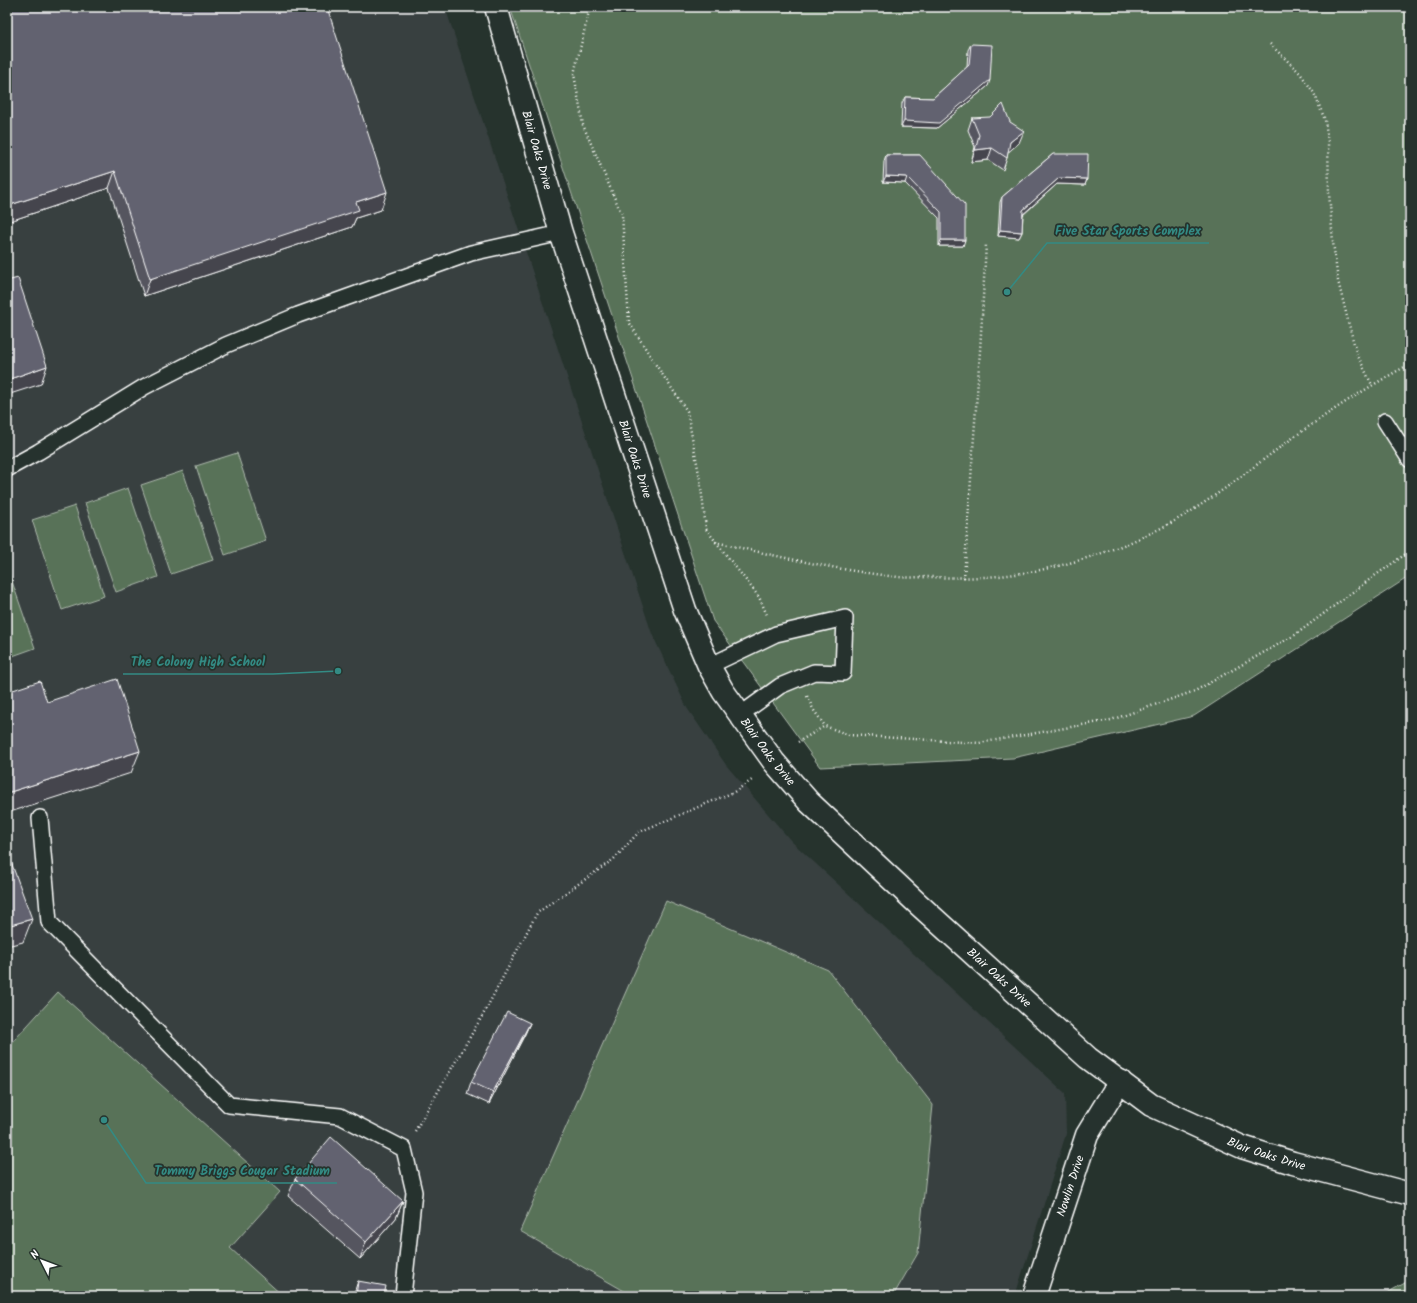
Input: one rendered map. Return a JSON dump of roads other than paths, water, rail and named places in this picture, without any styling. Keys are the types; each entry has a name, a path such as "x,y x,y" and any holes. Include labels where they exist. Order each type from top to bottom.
{"street":[{"name":"Blair Oaks Drive","path":"496,7 561,233 685,610 709,666 723,691 774,762 809,802 917,903 1088,1058 1151,1105 1242,1147 1293,1163 1410,1194"},
{"name":"Nowlin Drive","path":"1034,1296 1087,1135 1120,1081"}],"lane":[{"path":"7,469 38,452 144,387 226,345 298,315 471,253 561,233"},
{"path":"1384,421 1410,460"},
{"path":"709,666 776,634 845,618 843,673 814,672 799,678 780,686 740,715"},
{"path":"40,818 49,922 229,1105 340,1116 404,1148 414,1192 403,1296"}],"place":[{"name":"Five Star Sports Complex","path":"1007,292"},
{"name":"The Colony High School","path":"338,671"},
{"name":"Tommy Briggs Cougar Stadium","path":"104,1120"}]}
